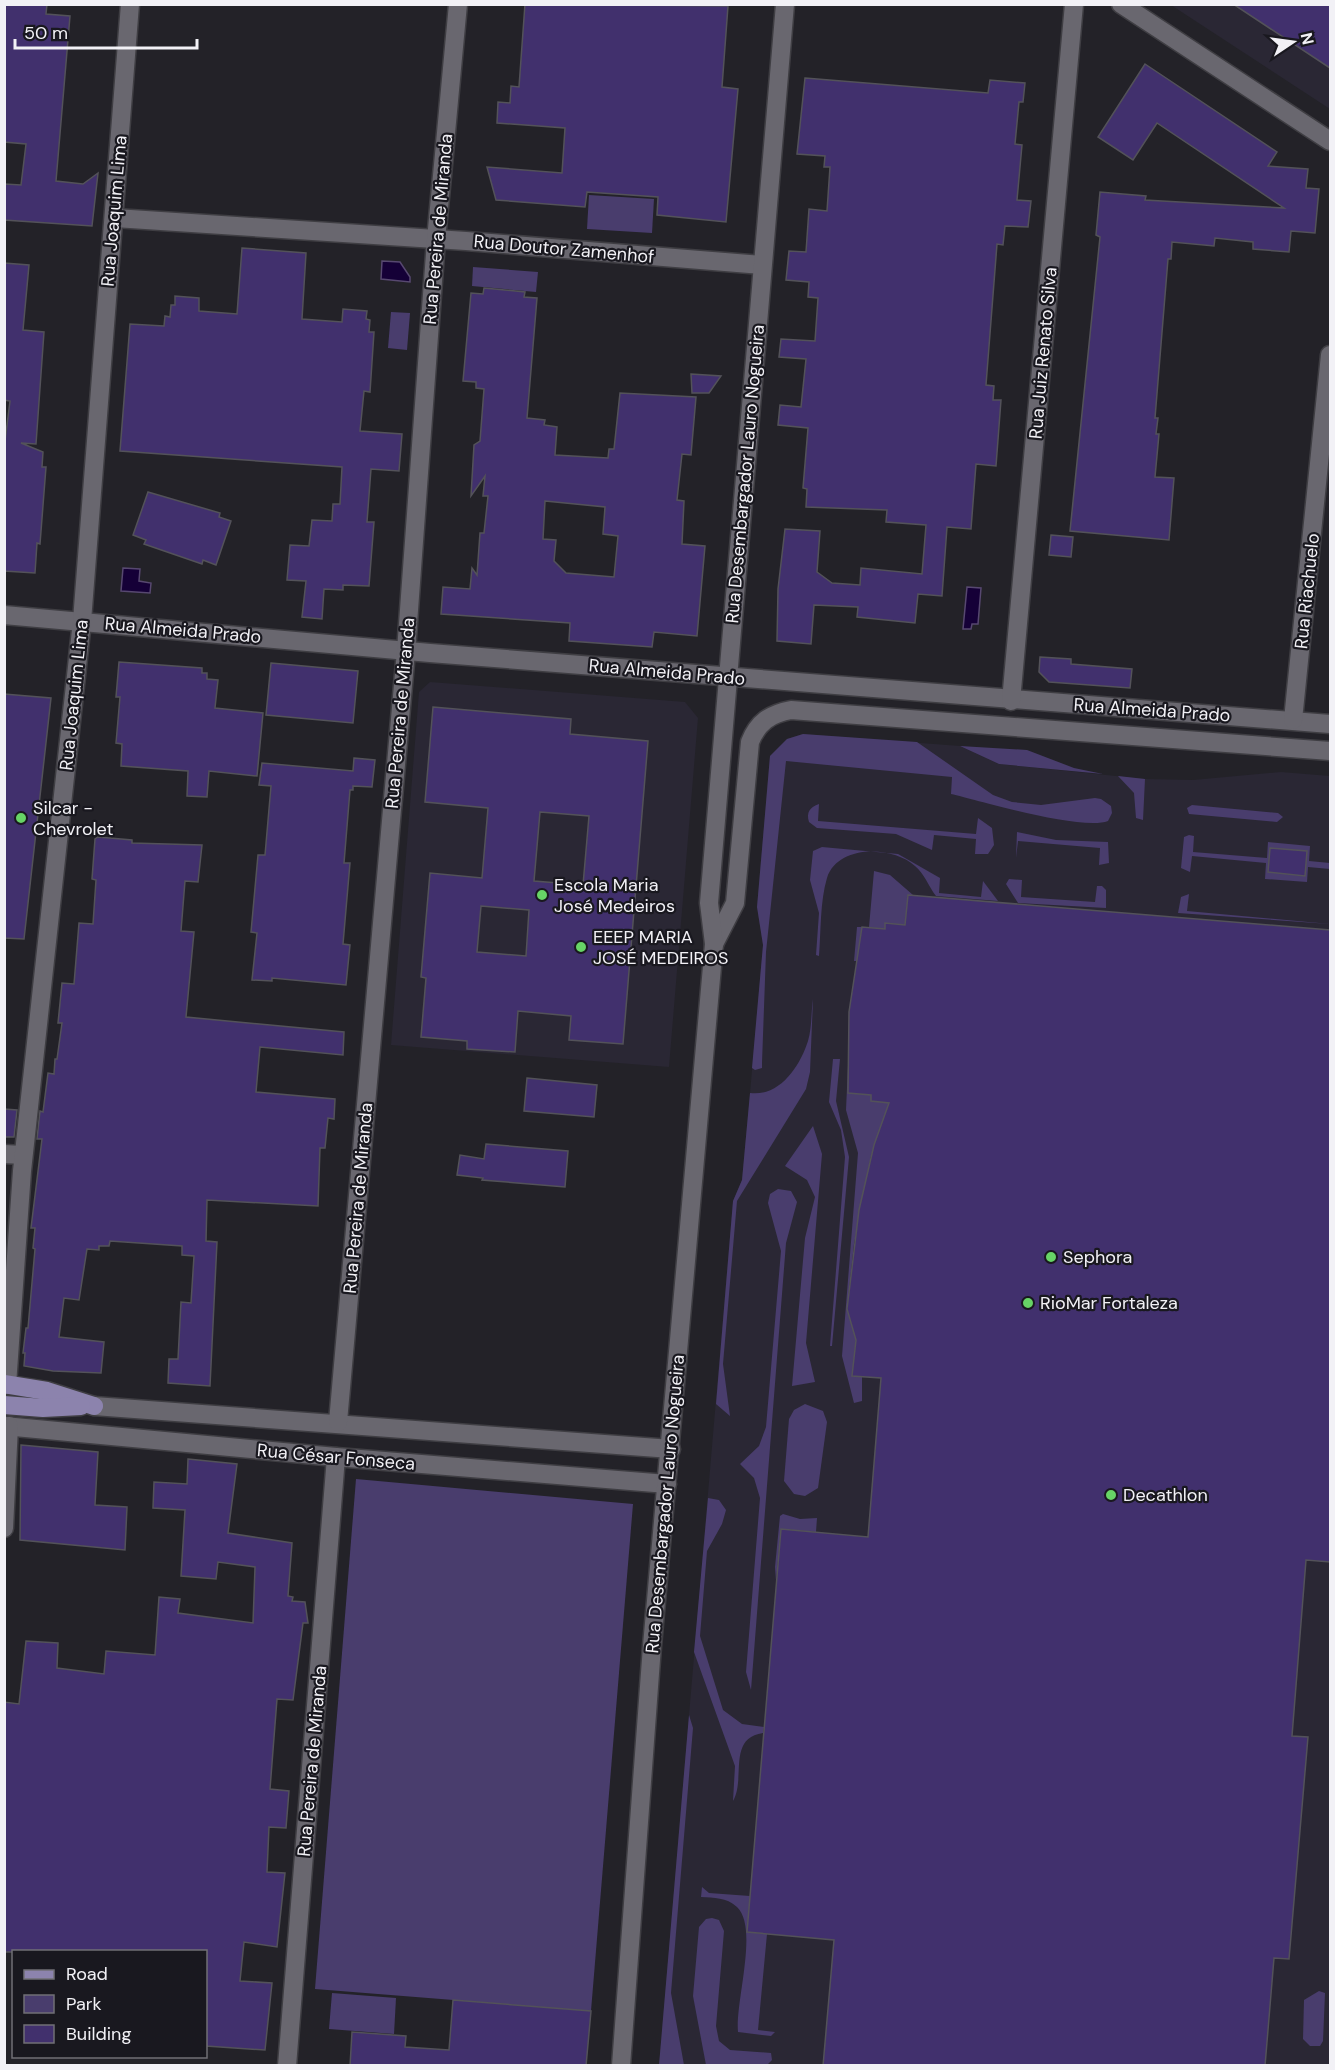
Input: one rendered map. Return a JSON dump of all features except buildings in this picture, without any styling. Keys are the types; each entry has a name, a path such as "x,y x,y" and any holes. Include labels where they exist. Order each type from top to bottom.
{"main road":[{"path":"6,1385 47,1391 94,1406"},
{"path":"4,1405 43,1408 94,1406"}],"street":[{"name":"Rua Joaquim Lima","path":"6,1385 23,1155 82,621 130,4"},
{"name":"Rua Pereira de Miranda","path":"338,1422 405,651 436,240 458,4"},
{"name":"Rua Desembargador Lauro Nogueira","path":"621,2066 667,1484 714,944 709,903 785,4"},
{"name":"Rua Juiz Renato Silva","path":"1011,701 1074,4"},
{"path":"1121,4 1330,141"},
{"name":"Rua Doutor Zamenhof","path":"115,218 762,265"},
{"name":"Rua Riachuelo","path":"1293,720 1330,355"},
{"name":"Rua Almeida Prado","path":"4,615 1011,701 1330,724"},
{"name":"Rua Almeida Prado","path":"777,712 791,710 1330,751"},
{"name":"Rua Desembargador Lauro Nogueira","path":"714,944 735,903 750,742 754,731 777,712"},
{"path":"4,1154 23,1155"},
{"name":"Rua César Fonseca","path":"94,1406 338,1422 671,1449"},
{"path":"4,1528 7,1426"},
{"name":"Rua César Fonseca","path":"7,1426 336,1457 667,1484"},
{"name":"Rua Pereira de Miranda","path":"287,2066 336,1457"}],"shaded area":[{"path":"1171,5 1330,5 1330,109"},
{"path":"382,261 400,262 410,277 410,282 381,279"},
{"path":"123,568 140,569 139,581 151,583 150,593 121,591"},
{"path":"967,587 981,588 978,624 972,624 971,629 963,629"},
{"name":"Escola Maria José Medeiros","path":"430,682 685,702 698,718 669,1067 391,1045 419,692"},
{"name":"RioMar Fortaleza","path":"803,734 960,746 999,764 1145,779 1193,780 1281,772 1330,776 1330,2065 659,2066 733,1201 742,1180 763,945 757,907 770,756 787,739"}],"green space":[{"path":"589,195 654,199 652,233 587,229"},
{"path":"473,267 538,272 536,292 472,286"},
{"path":"391,312 410,313 407,350 388,348"},
{"path":"803,734 917,742 993,795 1012,802 1041,805 1095,798 1111,806 1112,813 1108,821 1095,823 1055,819 951,794 952,777 786,761 766,952 762,1068 755,1070 752,1068 763,945 757,907 770,756 787,739"},
{"path":"960,746 1027,750 1074,768 1103,774 999,764"},
{"path":"1118,776 1145,779 1143,820 1136,818 1134,793"},
{"path":"819,804 818,821 976,834 978,818 992,828 994,845 988,854 975,854 976,839 934,835 932,850 896,834 817,828 809,822 808,813 811,808"},
{"path":"1192,805 1278,813 1283,817 1277,822 1189,814 1187,808"},
{"path":"1017,832 1056,840 1108,842 1109,863 1099,865 1100,848 1018,841 1016,858"},
{"path":"1194,836 1193,852 1267,858 1268,842 1310,846 1309,861 1330,863 1330,869 1308,867 1307,882 1265,879 1266,863 1192,856 1190,872 1181,868 1184,837"},
{"path":"822,847 876,852 854,854 842,859 833,867 827,878 823,896 819,956 816,955 819,913 810,880 813,851"},
{"path":"884,853 898,854 940,878 939,893 981,897 983,881 998,901 936,896 915,866 905,859"},
{"path":"874,871 890,875 913,895 908,895 905,925 885,929 858,956 857,961 854,961 857,927 869,927"},
{"path":"1009,879 1022,880 1021,897 1095,902 1097,886 1102,886 1106,890 1106,908 1018,903 1006,884"},
{"path":"1189,894 1187,911 1330,924 1178,913 1181,897"},
{"path":"813,999 810,1072 806,1089 737,1201 723,1364 730,1416 716,1404 733,1201 742,1180 750,1093 771,1090 787,1078 794,1069 808,1041"},
{"path":"833,1059 840,1059 836,1101 849,1157 832,1346 830,1346 845,1157 841,1130 829,1102"},
{"path":"848,1065 851,1065 849,1093 871,1095 891,1103 871,1156 854,1244 847,1309 856,1340 852,1376 862,1377 862,1401 854,1403 842,1356 858,1153 846,1110"},
{"path":"813,1126 822,1154 806,1343 815,1382 792,1386 805,1238 815,1197 807,1180 785,1166"},
{"path":"778,1189 791,1191 797,1202 786,1243 751,1690 746,1672 760,1498 754,1478 740,1464 759,1446 766,1427 781,1251 768,1203 770,1194"},
{"path":"805,1404 823,1411 827,1422 818,1488 805,1496 794,1494 784,1481 789,1419 794,1410"},
{"path":"356,1479 633,1504 591,2011 315,1989"},
{"path":"708,1498 719,1500 726,1510 722,1524 707,1551 700,1636 723,1710 742,1724 764,1727 763,1733 752,1736 741,1751 737,1792 733,1801 735,1766 694,1652"},
{"path":"783,1514 800,1519 817,1518 816,1532 781,1529 776,1581 775,1567 780,1516"},
{"path":"689,1715 693,1728 671,1993 684,2065 659,2065"},
{"path":"702,1887 709,1893 750,1896 747,1932 767,1934 758,2030 775,2032 771,2036 738,2032 746,1948 743,1917 737,1907 729,1901 701,1897"},
{"path":"706,1919 719,1920 724,1931 716,2026 719,2041 730,2050 771,2053 772,2060 767,2065 706,2065 693,1996 699,1927"},
{"path":"1319,1991 1325,1993 1323,2041 1320,2046 1310,2046 1303,2039 1304,2000"},
{"path":"332,1993 396,1998 394,2034 329,2029"}],"place":[{"name":"Silcar - Chevrolet","path":"21,818"},
{"name":"Escola Maria José Medeiros","path":"542,895"},
{"name":"EEEP MARIA JOSÉ MEDEIROS","path":"581,947"},
{"name":"Sephora","path":"1051,1257"},
{"name":"RioMar Fortaleza","path":"1028,1303"},
{"name":"Decathlon","path":"1111,1495"}]}
